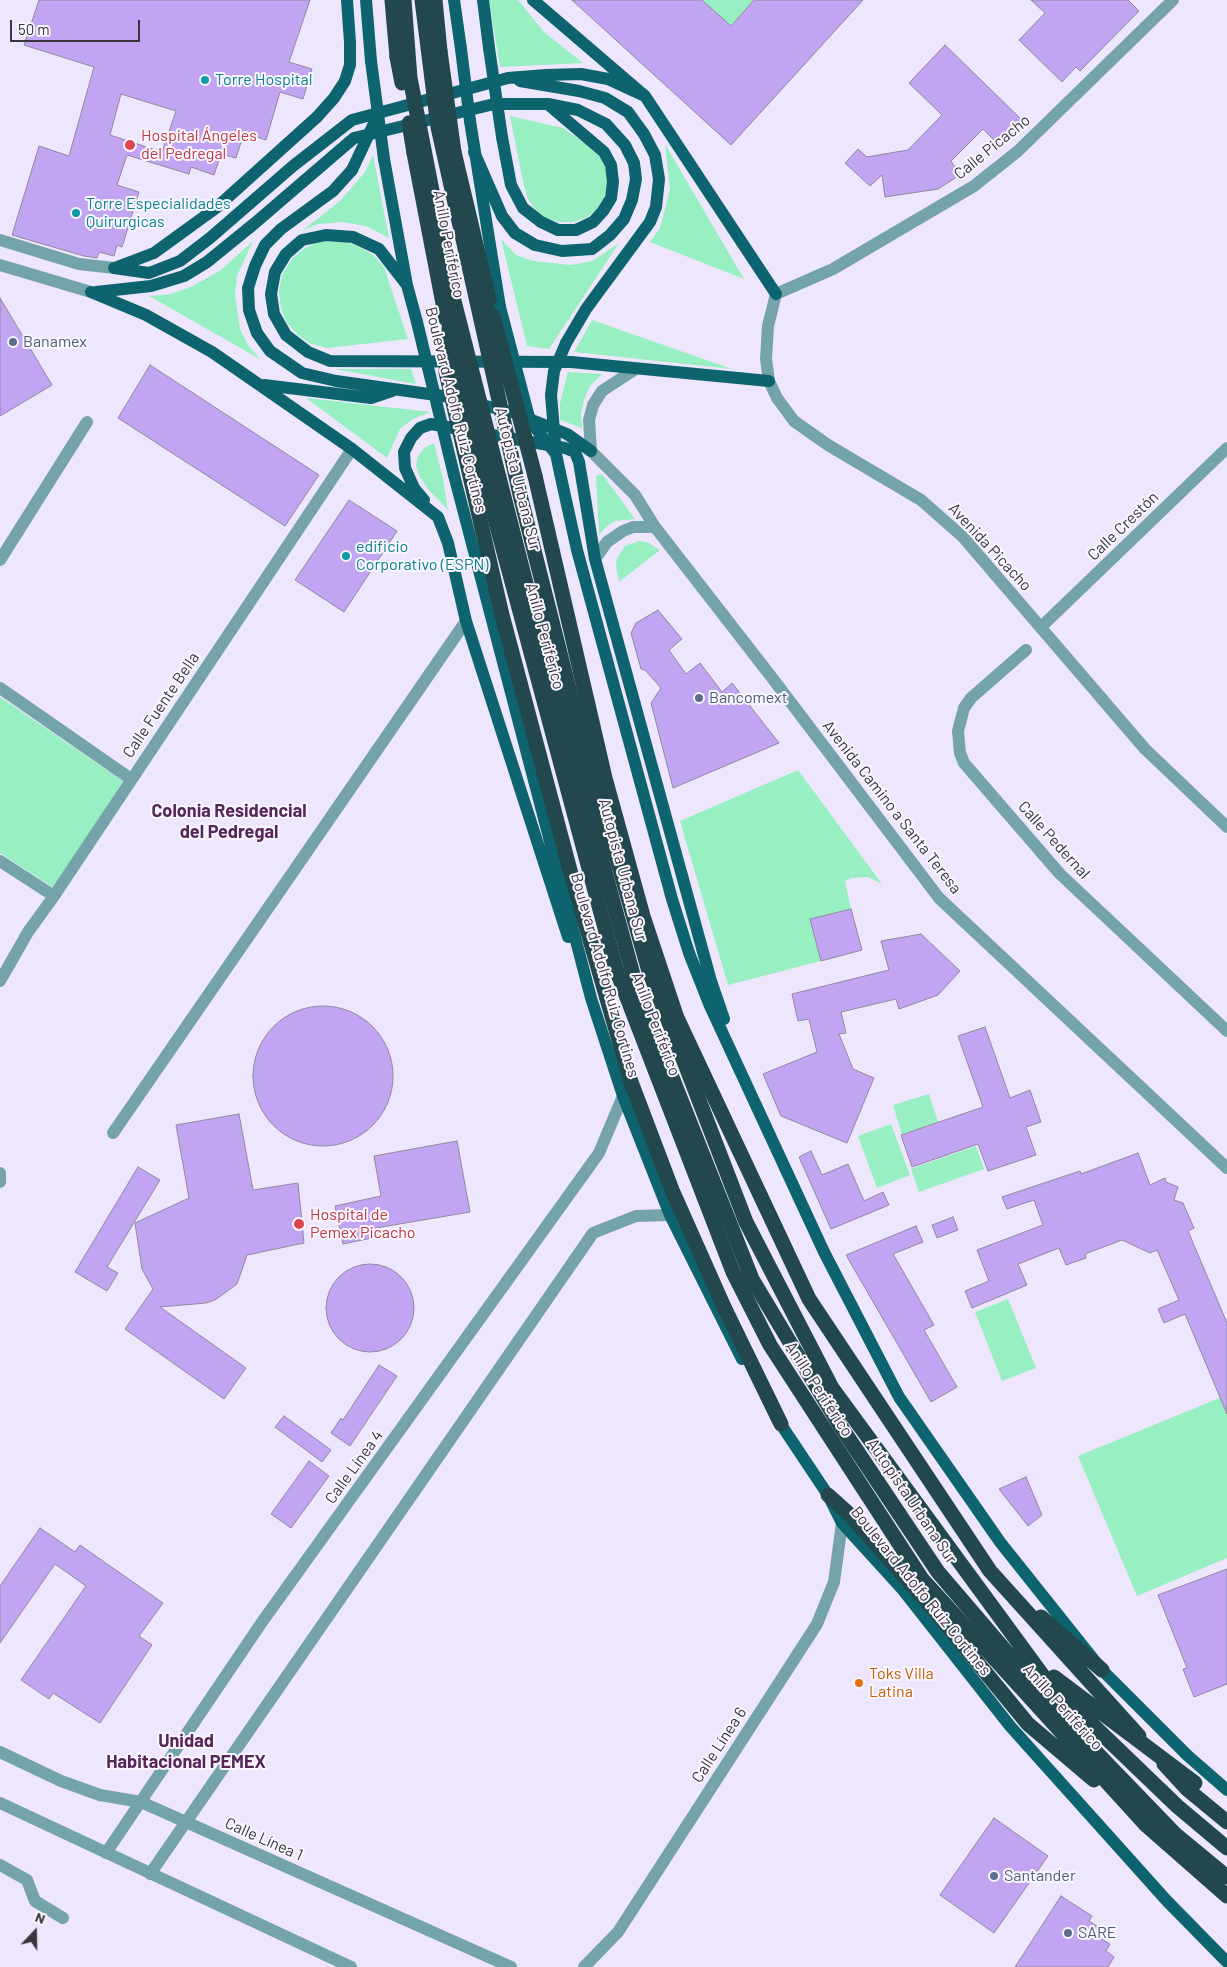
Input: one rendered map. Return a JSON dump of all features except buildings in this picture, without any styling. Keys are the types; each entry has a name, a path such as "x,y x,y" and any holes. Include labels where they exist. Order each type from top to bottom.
{"highway":[{"name":"Anillo Periférico","path":"392,0 397,57 446,319 487,489 616,969 737,1280 770,1345 922,1579 1145,1824 1227,1896"},
{"name":"Autopista Urbana Sur","path":"404,0 410,78 452,293 528,591 638,989 752,1279 838,1424 938,1572 1062,1718 1175,1834 1227,1877"},
{"name":"Autopista Urbana Sur","path":"422,0 438,127 521,499 574,708 648,968 746,1222 832,1388 1046,1680 1170,1800 1227,1848"},
{"name":"Anillo Periférico","path":"435,0 454,152 497,311 605,778 643,916 677,1018 810,1299 990,1572 1187,1789 1227,1822"},
{"path":"452,293 446,372 502,615 571,874 631,1082 672,1190 724,1307 782,1424"},
{"path":"828,1495 848,1513 922,1597 1028,1724 1145,1824"},
{"path":"990,1572 1102,1670"},
{"path":"1030,1658 1187,1777 1227,1810"}],"main road":[{"path":"114,268 154,253 216,208 317,118 345,81 350,65 346,0"},
{"name":"Boulevard Adolfo Ruiz Cortines","path":"366,0 371,61 384,159 407,285 454,475 591,998 623,1096 670,1215 755,1385 828,1495 842,1523 903,1590 1010,1726 1167,1901 1227,1962"},
{"path":"454,0 497,311 530,421 556,454"},
{"path":"483,0 502,137 512,185 523,208 541,222 558,230 576,230 593,222 611,198 613,182 611,165 604,152 548,104"},
{"path":"533,0 645,96 776,294"},
{"path":"114,268 150,273 180,261 210,238 293,166 352,120 508,78 581,74 608,79 645,96"},
{"path":"508,78 579,91 605,98 628,112 644,134 655,155 659,179 656,207 650,222 586,309 566,343 554,371 552,395 556,454 577,550 672,900 689,953 710,1006 824,1252 898,1397 1000,1542 1102,1670 1186,1755 1227,1790"},
{"path":"91,292 151,286 184,276 207,262 354,138 494,104 548,104 578,110 606,124 625,145 634,163 632,200 624,219 610,235 592,250 553,249 535,245 515,233 502,216 474,152"},
{"path":"378,115 352,170 334,191 281,229 266,246 255,266 248,288 249,310 257,333 270,351 302,373 336,381 443,396 512,412 567,434 592,451"},
{"path":"407,285 379,249 353,238 326,235 302,240 286,254 275,272 271,294 274,314 286,335 308,352 330,361 572,362 634,370 769,381"},
{"path":"91,292 146,315 212,352 352,449 438,517"},
{"path":"262,385 371,398 396,389"},
{"path":"591,998 560,917 466,621 448,543 438,517 414,488 405,468 404,452 411,438 420,428 431,424 565,448 575,452 579,462 595,559 711,981 742,1072"}],"street":[{"name":"Calle Picacho","path":"776,294 833,269 974,186 1018,151 1172,0"},
{"path":"0,240 79,264 114,268"},
{"path":"0,265 91,292"},
{"name":"Avenida Picacho","path":"776,294 768,326 766,359 769,381 777,398 794,421 828,446 921,500 956,531 1145,749 1227,827"},
{"path":"592,451 589,420 594,404 602,391 634,370"},
{"path":"0,560 86,422"},
{"name":"Calle Crestón","path":"1041,627 1227,448"},
{"name":"Calle Fuente Bella","path":"0,981 28,932 54,896 352,449"},
{"name":"Avenida Camino a Santa Teresa","path":"592,451 635,495 655,527 939,898 1227,1168"},
{"path":"595,559 607,542 623,531 633,528 655,527"},
{"path":"113,1133 466,621"},
{"name":"Calle Pedernal","path":"1026,650 971,698 964,708 958,731 960,753 964,763 1060,874 1227,1031"},
{"path":"0,688 131,779"},
{"path":"0,861 54,896"},
{"name":"Calle Línea 4","path":"106,1853 262,1622 599,1153 623,1096"},
{"path":"0,1173 0,1181"},
{"path":"150,1874 593,1233 636,1216 670,1215"},
{"name":"Calle Línea 6","path":"584,1967 618,1932 817,1624 834,1582 842,1523"},
{"name":"Calle Línea 1","path":"0,1752 61,1781 100,1795 141,1802 511,1967"},
{"path":"0,1804 351,1967"},
{"path":"0,1866 28,1880 35,1901 63,1918"}],"green space":[{"path":"489,0 518,0 544,32 583,63 500,67"},
{"path":"702,0 754,0 731,26"},
{"path":"510,116 563,128 590,147 600,157 606,169 608,183 604,197 597,209 586,218 573,222 559,222 546,218 536,210 528,199 524,186"},
{"path":"665,144 744,279 650,242 660,228 670,190"},
{"path":"373,155 389,238 366,226 342,222 318,224 302,231 341,200 365,172"},
{"path":"501,239 516,255 533,261 571,265 592,261 619,243 549,349 527,346"},
{"path":"338,240 355,245 372,254 384,267 408,339 327,348 311,344 298,335 287,323 281,308 279,292 282,275 292,259 305,248 321,241"},
{"path":"253,241 237,276 235,295 240,329 248,345 260,359 149,296 171,294 193,286 221,270"},
{"path":"592,320 732,369 574,352"},
{"path":"335,369 411,369 416,384"},
{"path":"568,372 602,374 590,386 584,400 581,414 582,428 560,420 560,403"},
{"path":"306,398 431,412 413,419 400,429 387,458"},
{"path":"434,443 448,510 429,490 420,477 416,466 418,456 424,448"},
{"path":"602,474 635,519 615,521 599,535 596,476"},
{"path":"639,541 647,542 660,550 619,582 616,565 617,558 625,546"},
{"path":"0,697 123,781 54,888 0,853"},
{"path":"798,770 882,884 868,877 852,878 845,881 851,909 810,919 821,961 728,985 680,821"},
{"path":"929,1094 938,1122 902,1135 893,1105"},
{"path":"891,1124 910,1175 877,1188 858,1136"},
{"path":"976,1146 984,1169 919,1192 911,1169"},
{"path":"1008,1299 1036,1368 1002,1381 975,1312"},
{"path":"1227,1395 1227,1558 1137,1596 1078,1456"}],"place":[{"name":"Torre Hospital","path":"205,80"},
{"name":"Hospital Ángeles del Pedregal","path":"130,145"},
{"name":"Torre Especialidades Quirurgicas","path":"76,213"},
{"name":"Banamex","path":"13,342"},
{"name":"edificio Corporativo (ESPN)","path":"346,556"},
{"name":"Bancomext","path":"699,698"},
{"name":"Hospital de Pemex Picacho","path":"299,1224"},
{"name":"Toks Villa Latina","path":"859,1683"},
{"name":"Santander","path":"994,1876"},
{"name":"SARE","path":"1068,1933"}],"district":[{"name":"Colonia Residencial del Pedregal","path":"229,821"},
{"name":"Unidad Habitacional PEMEX","path":"186,1751"}]}
